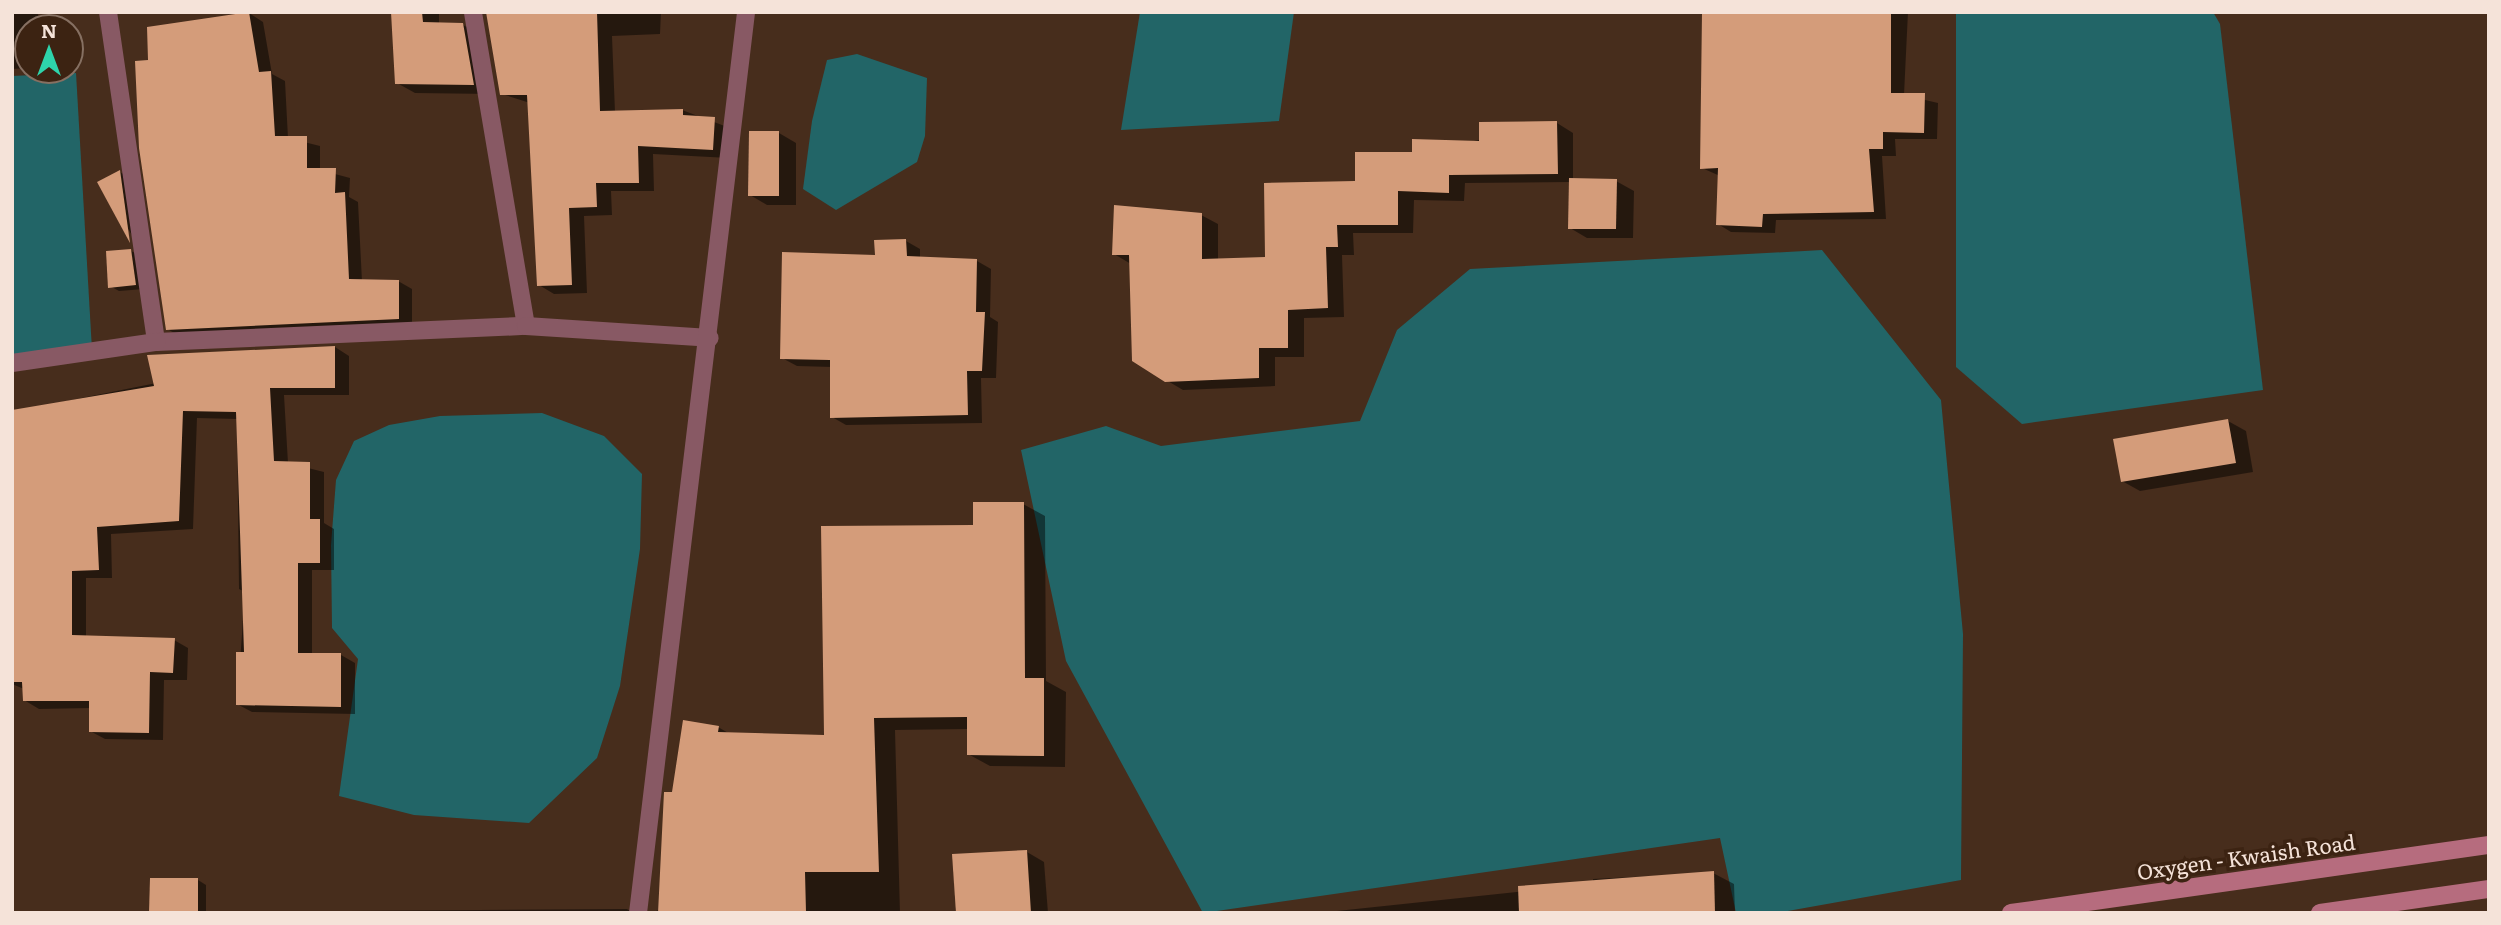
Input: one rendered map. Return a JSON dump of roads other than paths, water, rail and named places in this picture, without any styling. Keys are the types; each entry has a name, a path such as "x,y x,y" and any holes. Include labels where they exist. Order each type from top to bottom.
{"main road":[{"name":"Oxygen - Kwaish Road","path":"2011,913 2489,845"},
{"path":"2320,913 2489,889"}],"street":[{"path":"108,12 156,342"},
{"path":"473,12 526,326"},
{"path":"638,913 710,338 746,12"},
{"path":"12,363 156,342 526,326 710,338"}],"water":[{"path":"1140,12 1294,12 1279,121 1121,130"},
{"path":"1956,12 2213,12 2220,24 2263,390 2022,424 1956,367"},
{"path":"857,54 927,78 925,136 917,162 836,210 803,189 812,121 827,60"},
{"path":"12,76 14,84 77,84 92,350 12,355"},
{"path":"1822,250 1941,400 1963,634 1961,880 1776,913 1736,913 1720,838 1203,913 1066,661 1021,450 1106,426 1161,446 1360,421 1397,330 1470,269"},
{"path":"542,413 604,436 642,474 640,549 620,686 597,758 529,823 414,815 339,796 358,659 332,628 331,545 336,480 354,441 389,425 440,416"}]}
